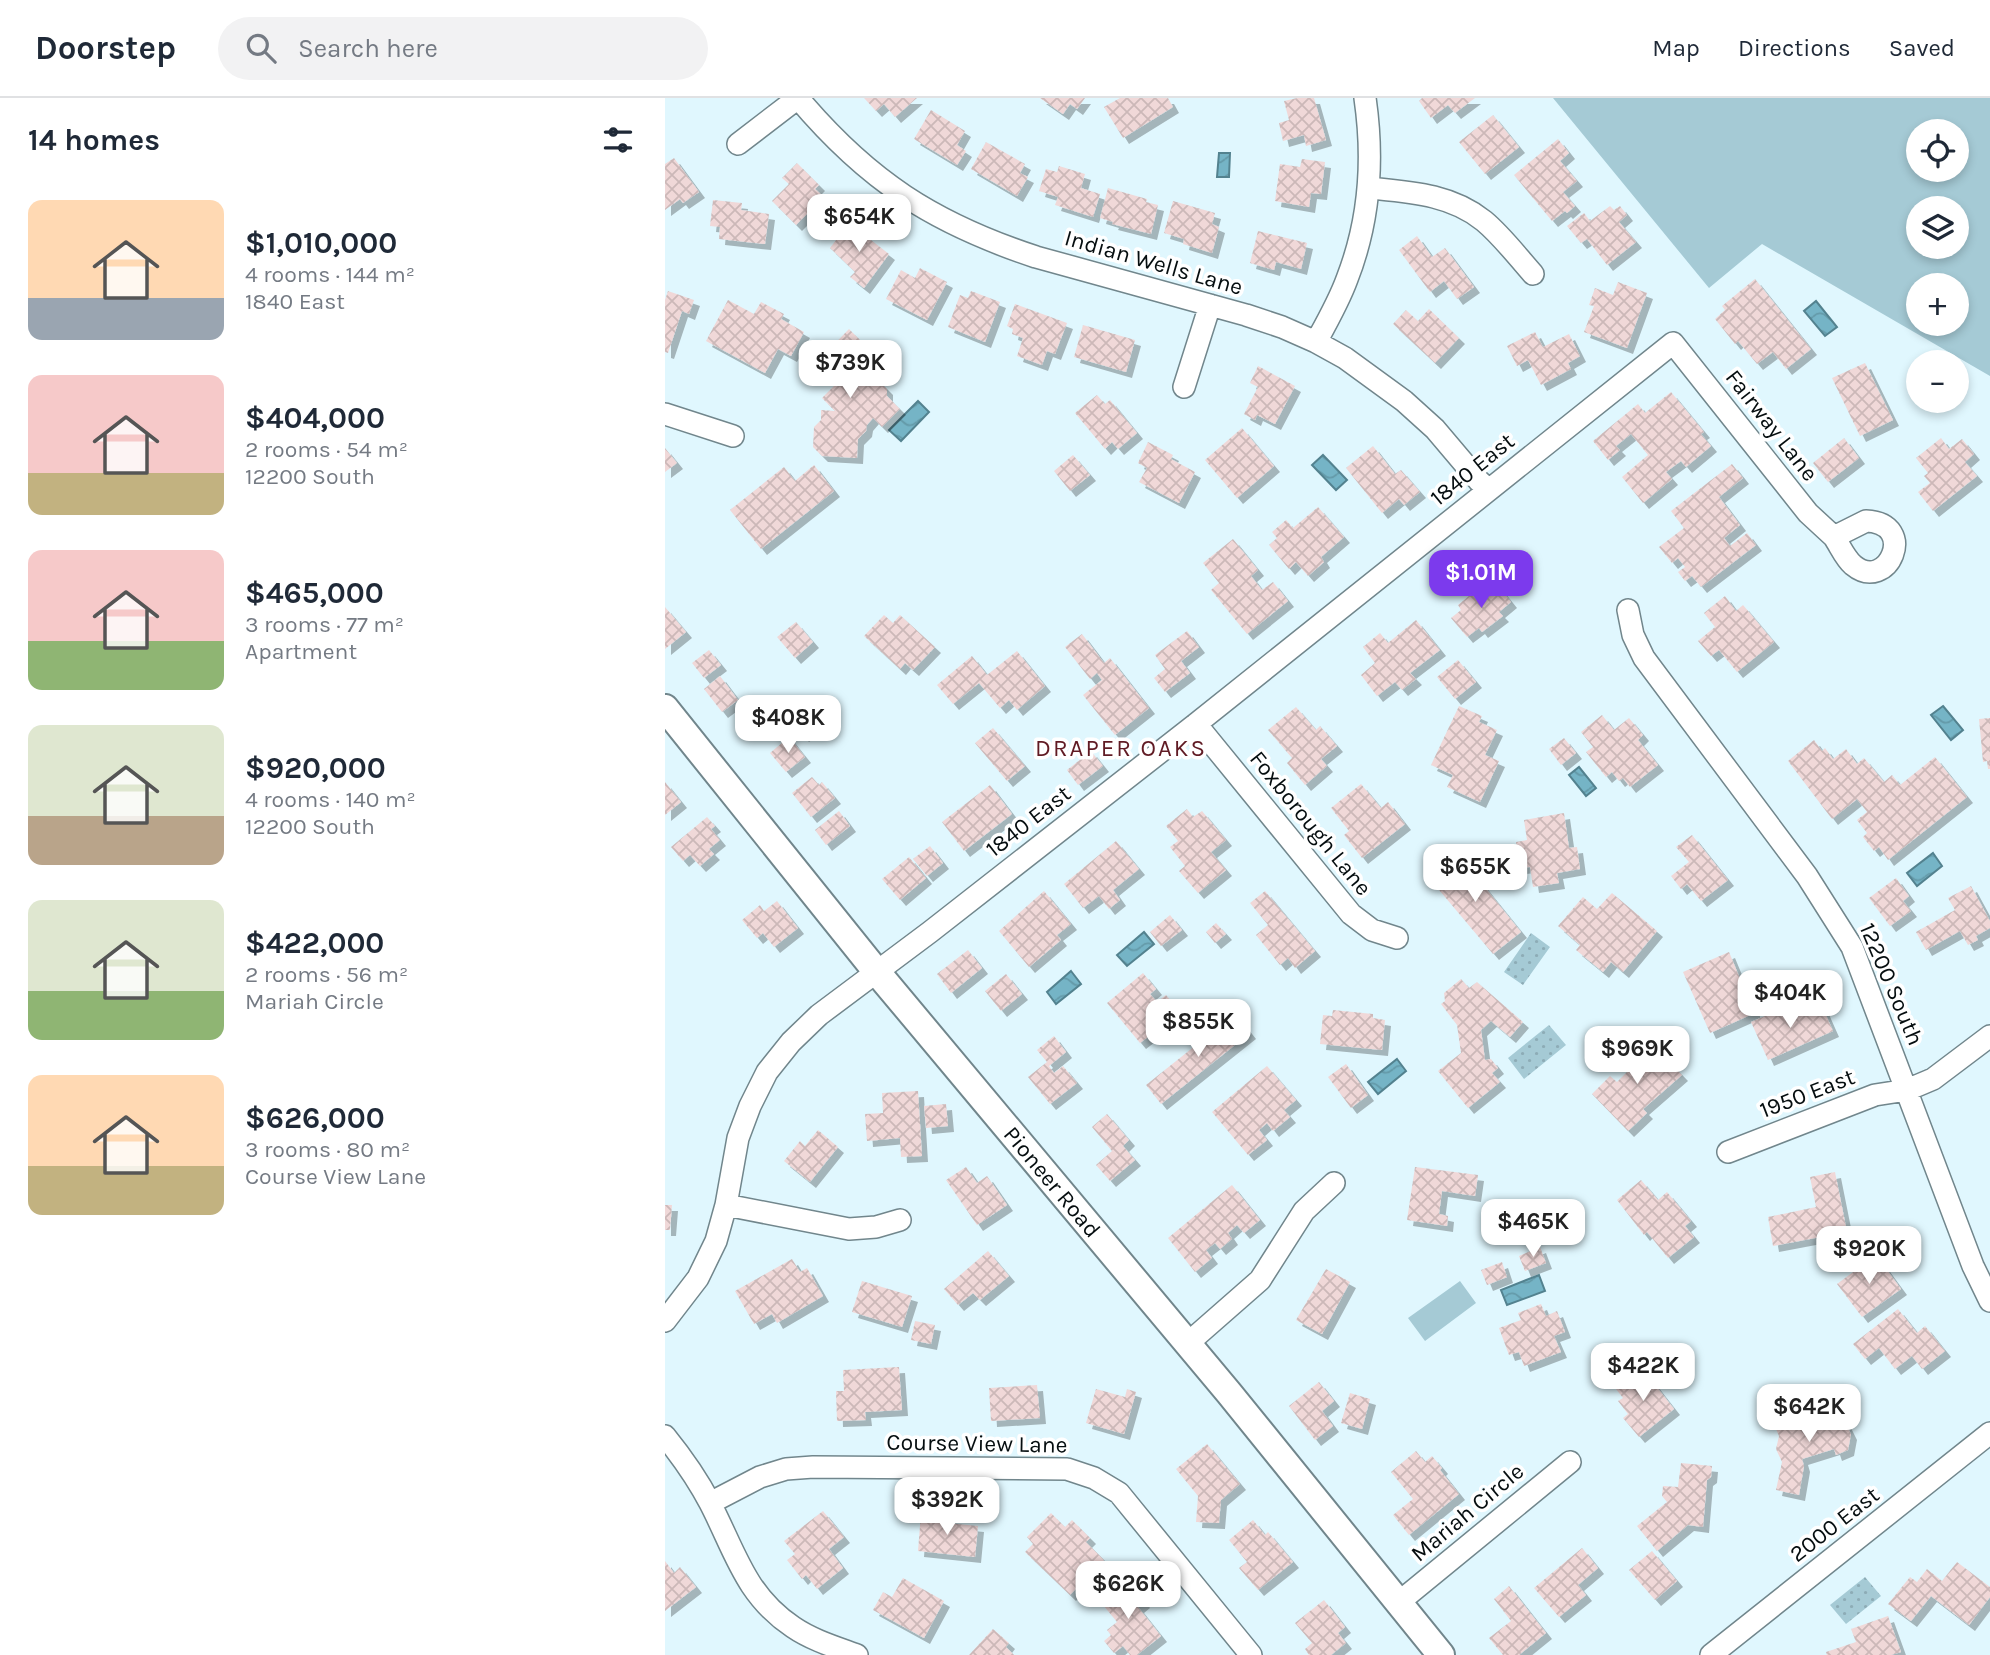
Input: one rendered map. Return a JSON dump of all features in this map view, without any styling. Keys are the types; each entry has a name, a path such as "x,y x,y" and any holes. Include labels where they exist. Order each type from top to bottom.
{"street":[{"path":"737,144 798,98"},
{"name":"Indian Wells Lane","path":"798,98 825,130 876,176 923,208 960,228 1036,257 1282,327 1345,358 1404,401 1435,429 1488,489"},
{"path":"1316,342 1347,281 1364,223 1371,157 1365,98"},
{"path":"1369,188 1432,196 1467,209 1496,231 1532,274"},
{"path":"1184,387 1210,305"},
{"name":"1840 East","path":"665,1321 698,1278 716,1241 726,1205 738,1138 767,1072 790,1042 819,1015 930,932 1196,724 1673,343"},
{"name":"Fairway Lane","path":"1673,343 1808,513 1835,537"},
{"path":"665,414 733,436"},
{"name":"12200 South","path":"1628,610 1633,635 1644,658 1807,876 1838,922 1863,973 1973,1266 1990,1301"},
{"name":"Pioneer Road","path":"665,708 876,971 1188,1344 1441,1655"},
{"name":"Foxborough Lane","path":"1196,724 1350,914 1372,930 1397,938"},
{"name":"1950 East","path":"1728,1152 1875,1095 1907,1090 1933,1079 1990,1036"},
{"path":"1188,1344 1260,1280 1304,1211 1334,1183"},
{"path":"726,1205 849,1229 876,1227 900,1220"},
{"name":"2000 East","path":"1711,1655 1990,1433"},
{"path":"665,1436 710,1503 741,1571 755,1593 774,1613 794,1628 857,1655"},
{"name":"Mariah Circle","path":"1398,1603 1570,1462"},
{"name":"Course View Lane","path":"710,1503 760,1477 800,1468 1035,1468 1081,1472 1107,1484 1124,1499 1251,1655"}],"shaded area":[{"path":"1553,98 1990,98 1990,376 1969,364 1969,350 1945,350 1921,336 1969,336 1969,273 1906,273 1906,327 1762,244 1709,288"},
{"path":"1531,933 1550,947 1523,985 1504,972"},
{"path":"1549,1025 1566,1045 1524,1079 1508,1058"},
{"path":"1460,1281 1476,1303 1425,1341 1408,1318"},
{"path":"1865,1577 1881,1596 1846,1624 1830,1605"}],"water":[{"path":"1219,153 1230,153 1229,177 1217,177"},
{"path":"1816,301 1837,327 1825,336 1804,311"},
{"path":"918,401 929,412 901,441 889,430"},
{"path":"1323,455 1347,480 1336,490 1312,465"},
{"path":"1943,706 1963,730 1951,740 1931,715"},
{"path":"1579,767 1596,788 1586,796 1569,775"},
{"path":"1933,853 1942,866 1917,886 1907,873"},
{"path":"1144,932 1154,944 1127,966 1117,955"},
{"path":"1071,971 1081,984 1056,1004 1047,992"},
{"path":"1397,1059 1406,1071 1378,1094 1368,1082"},
{"path":"1539,1275 1545,1291 1507,1305 1501,1290"}],"building":[{"path":"864,98 917,98 895,117 884,104 876,111"},
{"path":"1040,98 1085,98 1077,109 1070,104 1063,114"},
{"path":"1120,98 1168,98 1173,107 1123,138 1104,107"},
{"path":"1314,98 1326,140 1306,146 1304,135 1283,141 1279,123 1289,120 1284,101"},
{"path":"1422,98 1475,98 1455,113 1448,105 1431,118 1419,101"},
{"path":"931,110 965,131 957,145 966,151 957,165 914,139"},
{"path":"1493,115 1519,147 1485,174 1459,142"},
{"path":"1558,139 1569,153 1560,161 1577,181 1563,192 1575,206 1552,221 1514,175"},
{"path":"986,142 1025,164 1020,173 1028,177 1017,196 971,169"},
{"path":"674,158 699,192 683,203 680,199 665,210 665,164"},
{"path":"1302,159 1325,162 1321,194 1311,193 1309,207 1275,201 1280,164 1300,167"},
{"path":"797,163 819,185 815,189 824,197 796,225 772,201 789,184 782,178"},
{"path":"1059,166 1085,174 1081,188 1100,194 1093,217 1055,205 1058,197 1039,191 1046,169 1057,172"},
{"path":"1108,188 1147,199 1146,202 1158,205 1151,234 1112,224 1113,222 1100,218"},
{"path":"713,200 742,203 741,210 769,214 765,244 719,239 720,227 710,226"},
{"path":"1173,201 1215,213 1212,224 1219,227 1212,253 1183,244 1184,239 1164,233"},
{"path":"1610,206 1614,210 1620,206 1627,215 1619,222 1636,242 1607,265 1587,239 1581,243 1567,226 1584,213 1590,221"},
{"path":"849,223 889,254 864,288 850,277 855,272 830,248"},
{"path":"1258,231 1307,243 1301,269 1276,262 1274,270 1250,263"},
{"path":"1417,236 1432,257 1445,248 1474,287 1457,299 1444,281 1430,292 1399,250"},
{"path":"920,268 947,282 927,320 886,299 901,270 915,278"},
{"path":"1755,279 1811,349 1786,369 1773,352 1757,364 1738,341 1735,344 1715,319 1725,310 1722,306"},
{"path":"1618,282 1647,293 1627,348 1584,332 1594,306 1589,305 1595,288 1613,295"},
{"path":"668,291 694,300 689,314 682,311 668,353 665,352 665,300"},
{"path":"971,291 1000,302 985,342 948,327 960,295 968,298"},
{"path":"728,300 754,314 761,302 784,314 781,319 804,332 791,356 778,349 765,373 706,341"},
{"path":"1015,304 1067,323 1055,354 1047,351 1042,365 1017,356 1023,338 1012,334 1013,329 1007,326"},
{"path":"1429,309 1459,338 1435,363 1393,324 1406,310 1418,321"},
{"path":"1083,325 1135,340 1126,372 1074,357"},
{"path":"849,329 871,351 860,362 887,389 887,396 900,409 882,427 873,418 858,439 857,458 822,456 813,447 814,427 821,420 821,410 835,411 822,398 839,381 818,361"},
{"path":"1535,332 1543,347 1569,334 1580,356 1568,363 1571,369 1541,385 1528,360 1517,366 1507,346"},
{"path":"1865,363 1893,420 1860,436 1832,378"},
{"path":"1258,366 1295,386 1275,424 1257,415 1255,420 1244,414 1258,387 1250,383"},
{"path":"1671,392 1704,432 1701,434 1711,446 1686,467 1681,461 1666,472 1672,479 1643,503 1622,477 1648,455 1631,434 1616,446 1620,450 1608,460 1593,441 1638,404 1645,413"},
{"path":"1097,395 1105,404 1110,400 1137,433 1118,449 1112,442 1105,449 1075,413"},
{"path":"1242,428 1274,466 1237,498 1205,460"},
{"path":"1844,438 1859,458 1828,482 1813,463"},
{"path":"1941,438 1949,449 1962,439 1974,454 1965,462 1977,476 1933,511 1918,492 1930,483 1924,476 1928,473 1916,458"},
{"path":"1148,442 1173,455 1171,459 1195,472 1179,503 1139,482 1147,468 1138,463"},
{"path":"1373,446 1395,474 1401,470 1420,492 1404,505 1399,499 1382,513 1346,468"},
{"path":"665,448 677,463 665,472"},
{"path":"1073,455 1090,475 1070,491 1054,471"},
{"path":"1732,464 1743,478 1719,497 1740,525 1724,538 1730,546 1747,533 1756,545 1701,587 1692,576 1685,581 1678,572 1685,567 1678,558 1672,563 1659,547 1684,528 1671,511"},
{"path":"814,465 834,491 761,549 730,510 784,467 795,481"},
{"path":"1318,507 1344,537 1321,557 1324,562 1308,576 1296,562 1289,569 1269,545 1277,538 1272,532 1286,520 1293,528"},
{"path":"1233,539 1258,570 1251,576 1262,590 1273,582 1288,601 1247,634 1211,590 1219,583 1203,563"},
{"path":"1495,582 1511,602 1499,612 1503,616 1482,632 1479,628 1467,637 1451,618 1461,610 1458,605 1475,591 1478,596"},
{"path":"1725,596 1736,611 1743,605 1774,642 1737,672 1719,650 1711,656 1698,641 1715,627 1704,613"},
{"path":"665,607 686,632 665,649"},
{"path":"884,615 893,623 900,615 935,647 913,670 905,663 900,669 864,636"},
{"path":"1416,620 1440,650 1410,673 1416,679 1402,690 1395,682 1377,696 1361,675 1375,663 1363,647 1380,633 1388,643"},
{"path":"796,622 813,642 795,658 777,637"},
{"path":"1187,631 1199,647 1181,661 1190,673 1165,692 1154,678 1165,669 1155,655"},
{"path":"1082,634 1104,663 1110,658 1149,708 1115,735 1083,695 1102,680 1097,673 1090,679 1065,647"},
{"path":"709,650 721,665 704,678 692,663"},
{"path":"1017,651 1045,686 1017,710 1009,700 1000,708 979,683 953,704 937,685 972,656 987,675"},
{"path":"1458,660 1476,682 1455,699 1437,677"},
{"path":"720,676 738,700 722,712 704,689"},
{"path":"802,704 818,724 803,736 787,717"},
{"path":"1459,706 1482,716 1479,722 1497,730 1485,755 1499,761 1480,802 1447,787 1453,775 1431,765"},
{"path":"1296,707 1316,730 1320,726 1337,746 1321,759 1327,766 1305,785 1287,763 1292,758 1268,730"},
{"path":"1602,715 1614,730 1629,718 1643,735 1638,740 1658,765 1630,787 1623,778 1619,781 1612,772 1606,777 1586,752 1593,747 1581,732"},
{"path":"1990,718 1988,769 1987,761 1983,762 1979,719"},
{"path":"993,728 1025,766 1007,781 975,743"},
{"path":"789,737 805,757 786,772 770,753"},
{"path":"1564,738 1576,753 1561,765 1549,749"},
{"path":"1814,740 1822,751 1825,748 1833,759 1846,749 1857,764 1864,758 1884,782 1892,775 1900,785 1935,757 1967,797 1888,860 1879,847 1874,851 1863,837 1867,833 1857,820 1867,812 1857,799 1832,819 1788,761"},
{"path":"1091,751 1103,766 1078,785 1067,770"},
{"path":"812,777 819,785 822,782 835,798 811,817 792,793"},
{"path":"665,782 681,802 665,815"},
{"path":"1361,784 1381,808 1388,802 1405,824 1362,858 1344,835 1349,831 1331,808"},
{"path":"990,785 1012,814 964,851 942,822"},
{"path":"1187,809 1193,817 1202,811 1226,840 1211,852 1226,870 1198,893 1179,871 1185,866 1170,847 1178,841 1166,826"},
{"path":"839,811 850,826 826,845 815,830"},
{"path":"1564,813 1569,848 1577,847 1580,869 1557,873 1559,883 1533,887 1530,867 1520,868 1516,842 1527,840 1524,820"},
{"path":"707,817 715,826 711,829 720,840 709,849 714,854 700,866 690,855 683,861 671,847"},
{"path":"1692,835 1728,880 1701,901 1687,884 1681,889 1671,876 1689,862 1676,847"},
{"path":"1116,841 1139,869 1113,890 1120,900 1109,909 1099,896 1083,908 1064,884"},
{"path":"930,846 943,863 927,876 913,859"},
{"path":"1458,854 1521,932 1493,954 1429,878"},
{"path":"909,857 926,878 900,900 882,879"},
{"path":"1896,878 1909,896 1903,901 1911,911 1890,926 1869,898"},
{"path":"1971,886 1990,921 1990,928 1976,936 1978,940 1968,945 1960,931 1926,950 1916,932 1955,910 1948,898"},
{"path":"1044,891 1071,924 1057,935 1061,940 1029,967 999,931"},
{"path":"1265,891 1315,951 1295,968 1288,958 1280,965 1256,935 1268,925 1250,903"},
{"path":"1612,893 1657,931 1623,972 1611,962 1603,972 1576,950 1580,945 1558,926 1583,897 1597,909"},
{"path":"777,901 798,928 774,947 763,933 757,938 742,920 760,905 764,911"},
{"path":"1170,915 1182,930 1161,946 1150,932"},
{"path":"1216,923 1226,934 1215,943 1206,932"},
{"path":"968,950 982,968 951,993 937,974"},
{"path":"1729,952 1741,981 1754,976 1760,989 1747,994 1755,1013 1710,1033 1683,972"},
{"path":"1143,973 1156,989 1150,994 1157,1002 1166,995 1182,1014 1159,1033 1157,1030 1140,1043 1107,1003"},
{"path":"1006,974 1022,994 1001,1011 985,991"},
{"path":"1461,979 1469,988 1477,982 1523,1022 1510,1037 1491,1021 1481,1030 1485,1060 1491,1059 1498,1068 1492,1073 1500,1082 1468,1108 1438,1071 1461,1053 1457,1025 1441,1004 1445,1001 1444,993"},
{"path":"1821,1004 1833,1031 1768,1060 1751,1022 1788,1006 1792,1016"},
{"path":"1333,1010 1373,1014 1373,1018 1385,1020 1382,1050 1320,1044 1323,1015 1332,1016"},
{"path":"1235,1014 1250,1033 1161,1104 1146,1085"},
{"path":"1054,1036 1066,1052 1049,1066 1054,1073 1063,1066 1077,1083 1050,1104 1028,1077 1047,1062 1037,1050"},
{"path":"1648,1040 1682,1075 1643,1109 1647,1113 1628,1131 1592,1094 1610,1076 1617,1082 1633,1066 1628,1060"},
{"path":"1346,1064 1368,1095 1351,1108 1328,1077"},
{"path":"1267,1066 1296,1100 1284,1110 1290,1117 1273,1131 1267,1123 1259,1130 1267,1140 1248,1155 1212,1112"},
{"path":"918,1091 922,1156 901,1157 900,1138 867,1141 865,1114 883,1113 882,1093"},
{"path":"946,1104 948,1126 926,1128 924,1106"},
{"path":"1107,1114 1129,1140 1123,1146 1135,1160 1110,1181 1096,1165 1112,1151 1092,1127"},
{"path":"818,1130 838,1147 810,1182 784,1161 800,1141 805,1146"},
{"path":"966,1167 977,1183 987,1176 1007,1205 977,1225 946,1180"},
{"path":"1415,1167 1478,1175 1475,1196 1442,1191 1439,1214 1448,1216 1447,1226 1407,1220"},
{"path":"1835,1172 1847,1232 1773,1246 1768,1217 1816,1207 1810,1177"},
{"path":"1641,1180 1658,1200 1667,1192 1691,1221 1685,1226 1694,1237 1668,1258 1647,1232 1644,1235 1617,1200"},
{"path":"1232,1185 1260,1220 1244,1233 1237,1225 1228,1233 1232,1239 1220,1249 1215,1243 1206,1250 1212,1258 1195,1272 1168,1238"},
{"path":"665,1205 672,1205 670,1230 665,1230"},
{"path":"1540,1247 1546,1263 1525,1271 1519,1256"},
{"path":"988,1251 1009,1276 980,1300 973,1293 958,1305 944,1289"},
{"path":"1876,1255 1901,1289 1862,1317 1837,1284"},
{"path":"792,1259 800,1272 807,1268 823,1296 777,1323 772,1314 754,1324 735,1291"},
{"path":"1502,1262 1507,1277 1487,1285 1481,1270"},
{"path":"1326,1269 1350,1282 1322,1334 1296,1320"},
{"path":"862,1281 912,1296 902,1327 852,1312"},
{"path":"1541,1304 1546,1316 1557,1311 1565,1332 1554,1336 1561,1352 1524,1366 1519,1352 1509,1355 1499,1328 1521,1320 1518,1313"},
{"path":"1898,1309 1917,1333 1925,1326 1945,1351 1922,1369 1912,1356 1895,1369 1879,1348 1865,1359 1853,1344"},
{"path":"915,1321 935,1325 931,1344 911,1340"},
{"path":"899,1367 902,1410 865,1412 866,1420 837,1421 836,1391 844,1391 843,1370"},
{"path":"1642,1368 1674,1409 1639,1437 1623,1418 1628,1414 1618,1401 1623,1398 1616,1389"},
{"path":"1319,1382 1334,1401 1322,1411 1333,1426 1315,1440 1289,1406"},
{"path":"1037,1385 1040,1418 991,1421 989,1388"},
{"path":"1096,1389 1125,1397 1127,1389 1136,1392 1124,1434 1086,1423"},
{"path":"1350,1393 1370,1399 1362,1429 1341,1423"},
{"path":"1836,1404 1851,1434 1848,1450 1836,1455 1834,1449 1802,1459 1804,1466 1799,1495 1776,1490 1782,1462 1776,1449 1779,1436 1776,1429"},
{"path":"1207,1444 1240,1484 1221,1500 1219,1523 1196,1522 1198,1496 1176,1469"},
{"path":"1416,1451 1425,1462 1432,1456 1459,1494 1409,1535 1393,1515 1413,1499 1391,1472"},
{"path":"1681,1463 1712,1466 1711,1477 1707,1480 1703,1527 1688,1525 1657,1551 1637,1526 1667,1502 1662,1496 1663,1486 1678,1487"},
{"path":"823,1511 844,1537 829,1549 843,1568 817,1589 806,1575 802,1579 787,1560 795,1554 784,1541"},
{"path":"921,1513 938,1515 937,1522 978,1526 975,1557 918,1551"},
{"path":"1051,1513 1065,1527 1072,1520 1090,1538 1086,1542 1104,1560 1070,1595 1025,1552 1033,1544 1027,1537"},
{"path":"1253,1520 1265,1535 1268,1532 1293,1562 1258,1590 1239,1568 1247,1562 1229,1540"},
{"path":"1582,1548 1598,1568 1578,1585 1586,1595 1559,1617 1534,1588"},
{"path":"1652,1551 1677,1581 1655,1600 1629,1570"},
{"path":"665,1561 674,1573 680,1567 696,1587 665,1611"},
{"path":"1957,1562 1990,1587 1990,1597 1969,1625 1931,1596 1911,1621 1888,1604 1910,1577 1917,1582 1927,1569 1942,1581"},
{"path":"903,1578 944,1601 924,1638 873,1610 883,1592 892,1597"},
{"path":"1126,1579 1144,1602 1138,1607 1161,1636 1137,1655 1130,1655 1123,1646 1114,1653 1104,1641 1111,1635 1107,1630 1117,1622 1099,1600"},
{"path":"1509,1586 1546,1633 1519,1655 1503,1655 1489,1638 1511,1621 1494,1599"},
{"path":"1324,1600 1345,1627 1338,1633 1346,1643 1331,1655 1309,1655 1305,1649 1312,1643 1295,1623"},
{"path":"1888,1616 1901,1652 1891,1655 1827,1655 1826,1652 1856,1642 1851,1629"},
{"path":"993,1629 1009,1643 1006,1647 1014,1655 969,1655"}],"district":[{"name":"DRAPER OAKS","path":"1121,748"}]}
